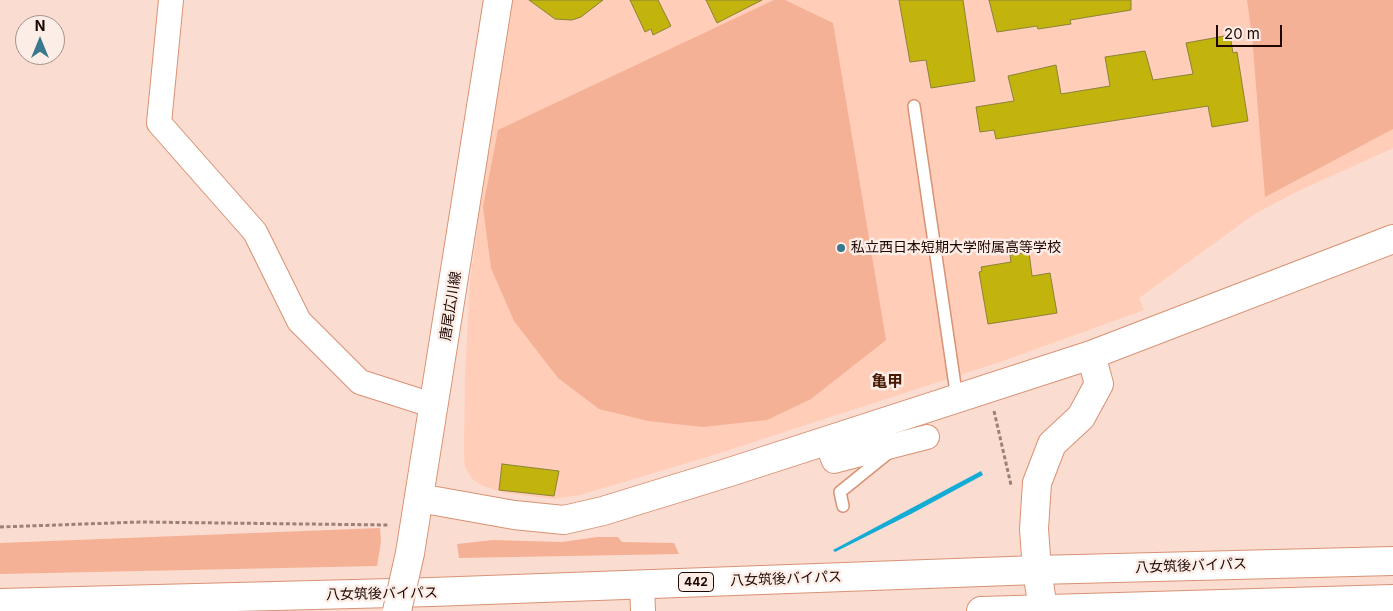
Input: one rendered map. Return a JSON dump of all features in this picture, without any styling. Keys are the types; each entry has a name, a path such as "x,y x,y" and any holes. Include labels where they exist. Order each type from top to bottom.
{"main road":[{"name":"唐尾広川線","path":"397,611 410,553 435,406 498,0"},
{"path":"419,498 514,515 564,520 603,511 1091,355 1393,239"},
{"path":"1043,610 1037,570 1034,529 1037,483 1052,444 1082,417 1099,384 1091,355"},
{"name":"八女筑後バイパス","path":"0,603 432,592 1037,570 1393,561"},
{"path":"981,611 1393,599"}],"street":[{"path":"171,0 159,123 255,232 299,321 360,382 435,406"},
{"path":"826,441 834,461 927,437"},
{"path":"642,584 643,611"}],"lane":[{"path":"914,106 957,399"},
{"path":"843,506 840,492 898,444"}],"path":[{"path":"988,389 1012,493"},
{"path":"0,527 140,522 390,525"}],"shaded area":[{"name":"私立西日本短期大学附属高等学校","path":"509,0 1393,0 1393,148 1296,192 1253,215 1139,298 1144,310 1000,362 704,458 580,495 555,499 505,493 483,486 472,479 465,467 464,455 465,376 470,281"},
{"path":"774,0 785,0 833,23 886,340 811,399 767,420 703,427 648,421 599,409 558,378 514,321 491,268 483,207 498,130"},
{"path":"1247,0 1393,0 1393,129 1265,197 1252,36"},
{"path":"380,528 381,542 377,566 0,574 0,543"},
{"path":"597,537 618,537 622,542 674,543 679,554 459,558 457,544 493,540 562,542"}],"water":[{"path":"981,471 983,475 911,514 835,552 833,550"}],"building":[{"path":"529,0 603,0 581,17 572,20 555,19"},
{"path":"630,0 658,0 671,26 653,35 651,29 645,32"},
{"path":"706,0 762,0 717,23"},
{"path":"899,0 963,0 975,81 931,88 926,60 910,62"},
{"path":"989,0 1131,0 1131,10 1070,20 1071,24 1038,29 1037,26 997,32"},
{"path":"1230,35 1233,53 1237,52 1248,121 1212,127 1208,106 996,139 994,130 980,132 976,107 1014,101 1008,76 1056,65 1061,94 1110,86 1105,57 1145,51 1153,80 1193,74 1186,43"},
{"path":"1029,252 1032,276 1050,273 1057,313 988,324 979,272 982,271 981,267 1011,262 1010,255"},
{"path":"502,464 559,471 554,496 499,490"}],"place":[{"name":"私立西日本短期大学附属高等学校","path":"841,248"}],"district":[{"name":"亀甲","path":"887,382"}]}
